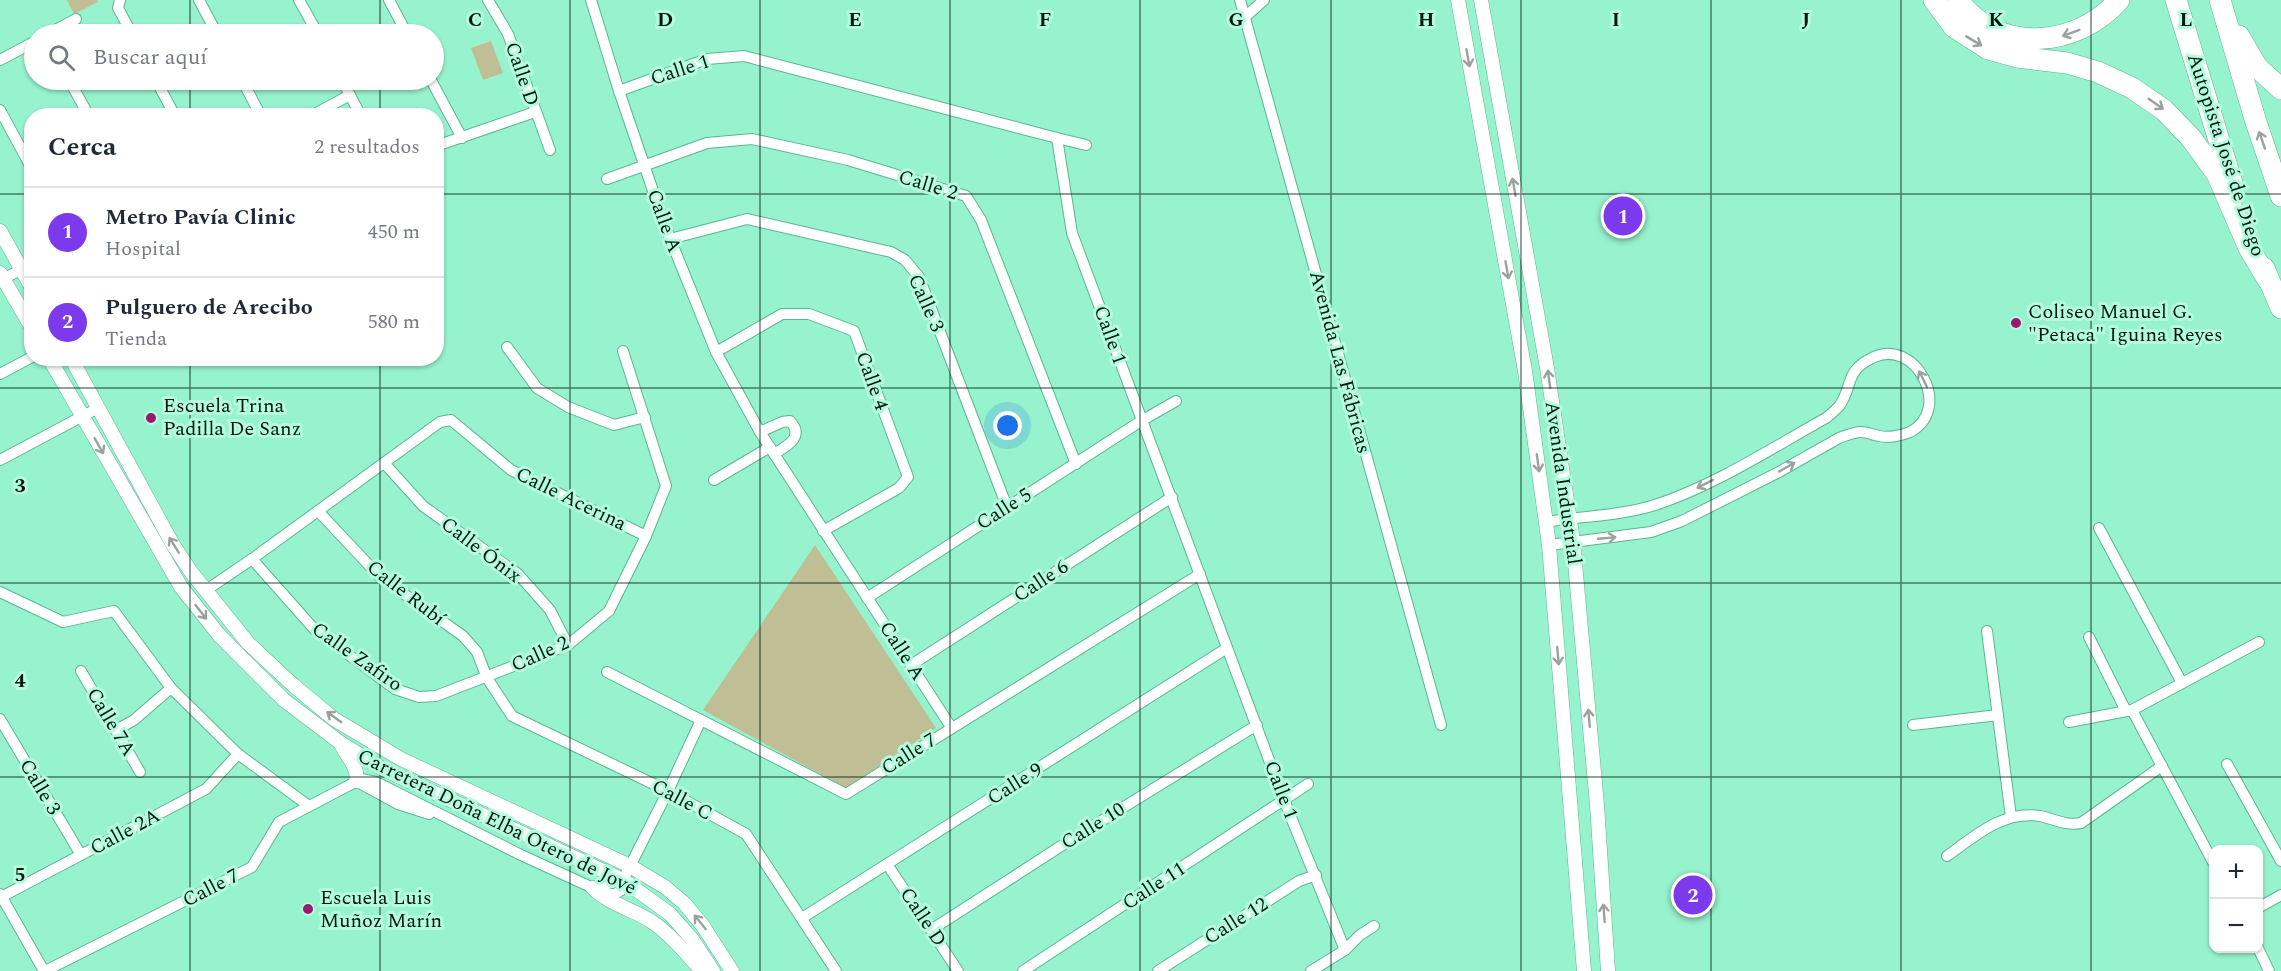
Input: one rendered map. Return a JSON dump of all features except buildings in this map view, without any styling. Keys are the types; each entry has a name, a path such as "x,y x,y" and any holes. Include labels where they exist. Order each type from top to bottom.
{"highway":[{"path":"1934,0 1954,27 1988,49 2017,57 2067,63 2098,72 2132,88 2164,110 2196,143 2217,174 2249,248 2268,280"},
{"path":"1958,0 1978,20 1990,28 2015,37 2036,40 2062,36 2083,28 2110,10 2119,0"},
{"name":"Autopista José de Diego","path":"2176,0 2232,183 2268,280 2281,308"},
{"name":"Autopista José de Diego","path":"2220,0 2255,119 2281,196"},
{"path":"2225,0 2237,30 2257,67 2281,89"}],"street":[{"path":"120,0 118,8 127,24"},
{"path":"199,0 212,24"},
{"path":"299,0 312,24"},
{"path":"389,0 402,24"},
{"name":"Calle D","path":"488,0 508,34 550,150"},
{"name":"Calle A","path":"591,0 619,91 670,239 717,352 760,432 951,727"},
{"name":"Avenida Las Fábricas","path":"1240,0 1441,725"},
{"path":"1245,17 1264,0"},
{"name":"Avenida Industrial","path":"1458,0 1525,371 1549,545 1584,971"},
{"name":"Avenida Industrial","path":"1480,0 1547,368 1573,541 1597,805 1608,971"},
{"path":"67,24 76,19"},
{"path":"0,60 24,47"},
{"name":"Calle 1","path":"619,91 708,59 744,56 1057,138 1072,233 1284,800 1345,950"},
{"path":"75,90 85,108"},
{"path":"162,90 172,108"},
{"path":"247,90 257,108"},
{"path":"347,90 357,108"},
{"path":"436,90 462,138"},
{"path":"326,108 350,95"},
{"path":"0,110 24,154"},
{"path":"444,144 535,112"},
{"path":"1057,138 1086,145"},
{"name":"Calle 2","path":"607,179 707,143 752,139 848,160 966,196 981,220 1076,464"},
{"name":"Calle 3","path":"670,239 747,219 891,252 905,260 919,277 1006,507"},
{"path":"0,231 24,264"},
{"path":"24,268 2,276 24,314"},
{"name":"Calle 4","path":"717,352 782,314 809,314 854,331 908,477 899,488 823,531"},
{"path":"507,347 537,388 568,407 614,425 645,417"},
{"path":"623,351 666,486 646,536"},
{"path":"1546,522 1620,513 1653,506 1701,487 1826,418 1839,407 1850,377 1860,365 1874,356 1890,354 1906,359 1920,371 1927,382 1930,400 1926,417 1911,431 1895,436 1880,437 1862,432 1839,438 1779,472 1682,521 1642,533 1549,545"},
{"path":"0,374 24,361"},
{"name":"Carretera Doña Elba Otero de Jové","path":"54,366 181,587 212,627 284,700 342,744 382,769 623,880 670,914 692,939 713,971"},
{"name":"Carretera Doña Elba Otero de Jové","path":"75,366 172,543 205,591 248,643 292,685 334,719 401,759 630,866 665,887 684,903 704,926 732,971"},
{"name":"Calle 5","path":"867,598 1006,507 1176,401"},
{"path":"0,460 98,408"},
{"name":"Calle Acerina","path":"384,463 440,422 451,420 512,470 646,536"},
{"path":"714,480 793,442 796,435 795,426 790,421 782,422 760,432"},
{"path":"205,591 384,463"},
{"name":"Calle Ónix","path":"384,463 423,506 518,574 550,610 568,645"},
{"name":"Calle 6","path":"912,665 1172,497"},
{"name":"Calle Rubí","path":"318,511 380,578 463,636 477,652 487,678"},
{"path":"2098,528 2182,683"},
{"name":"Calle 2","path":"487,678 568,645 609,610 646,536"},
{"name":"Calle Zafiro","path":"252,559 315,630 395,689 418,697 436,696 487,678"},
{"name":"Calle 7","path":"608,672 846,794 1200,574"},
{"path":"0,592 63,622 114,610 171,688 238,754 309,806"},
{"path":"1987,631 2011,817"},
{"path":"2089,637 2209,855"},
{"path":"2069,722 2129,711 2259,642"},
{"name":"Calle 9","path":"802,918 1227,648"},
{"name":"Calle 7A","path":"81,671 140,772"},
{"name":"Calle C","path":"487,678 512,717 668,791 746,834 836,971"},
{"path":"116,730 134,720 171,688"},
{"path":"1912,725 1998,715"},
{"name":"Calle 3","path":"0,720 81,855"},
{"path":"342,744 354,765 356,781 398,804 445,818 593,888 607,894 615,894 623,890 623,880 701,720"},
{"name":"Calle 10","path":"931,930 1072,839 1257,725"},
{"name":"Calle 2A","path":"1,896 206,789 238,754"},
{"path":"2227,764 2281,861"},
{"path":"1947,856 1992,824 2011,817 2037,816 2071,825 2081,823 2162,766"},
{"name":"Calle 7","path":"45,971 252,867 279,822 356,781"},
{"name":"Calle 11","path":"1023,971 1308,784"},
{"path":"1570,805 1597,805"},
{"name":"Calle D","path":"887,864 958,971"},
{"name":"Calle 12","path":"1158,971 1299,881 1316,875"},
{"path":"593,888 601,896 652,922 673,940 702,971"},
{"path":"2263,906 2281,895"},
{"path":"1,896 45,971"},
{"path":"1311,971 1345,950 1360,935 1374,926"},
{"path":"2260,953 2269,971"}],"green space":[{"path":"67,0 97,0 98,2 74,14"},
{"path":"491,41 503,73 483,80 471,48"},
{"path":"815,545 936,728 846,788 703,710"}],"place":[{"name":"Metro Pavía Clinic","path":"1623,216"},
{"name":"Coliseo Manuel G. \"Petaca\" Iguina Reyes","path":"2016,323"},
{"name":"Escuela Trina Padilla De Sanz","path":"151,418"},
{"name":"Pulguero de Arecibo","path":"1693,895"},
{"name":"Escuela Luis Muñoz Marín","path":"308,909"}]}
